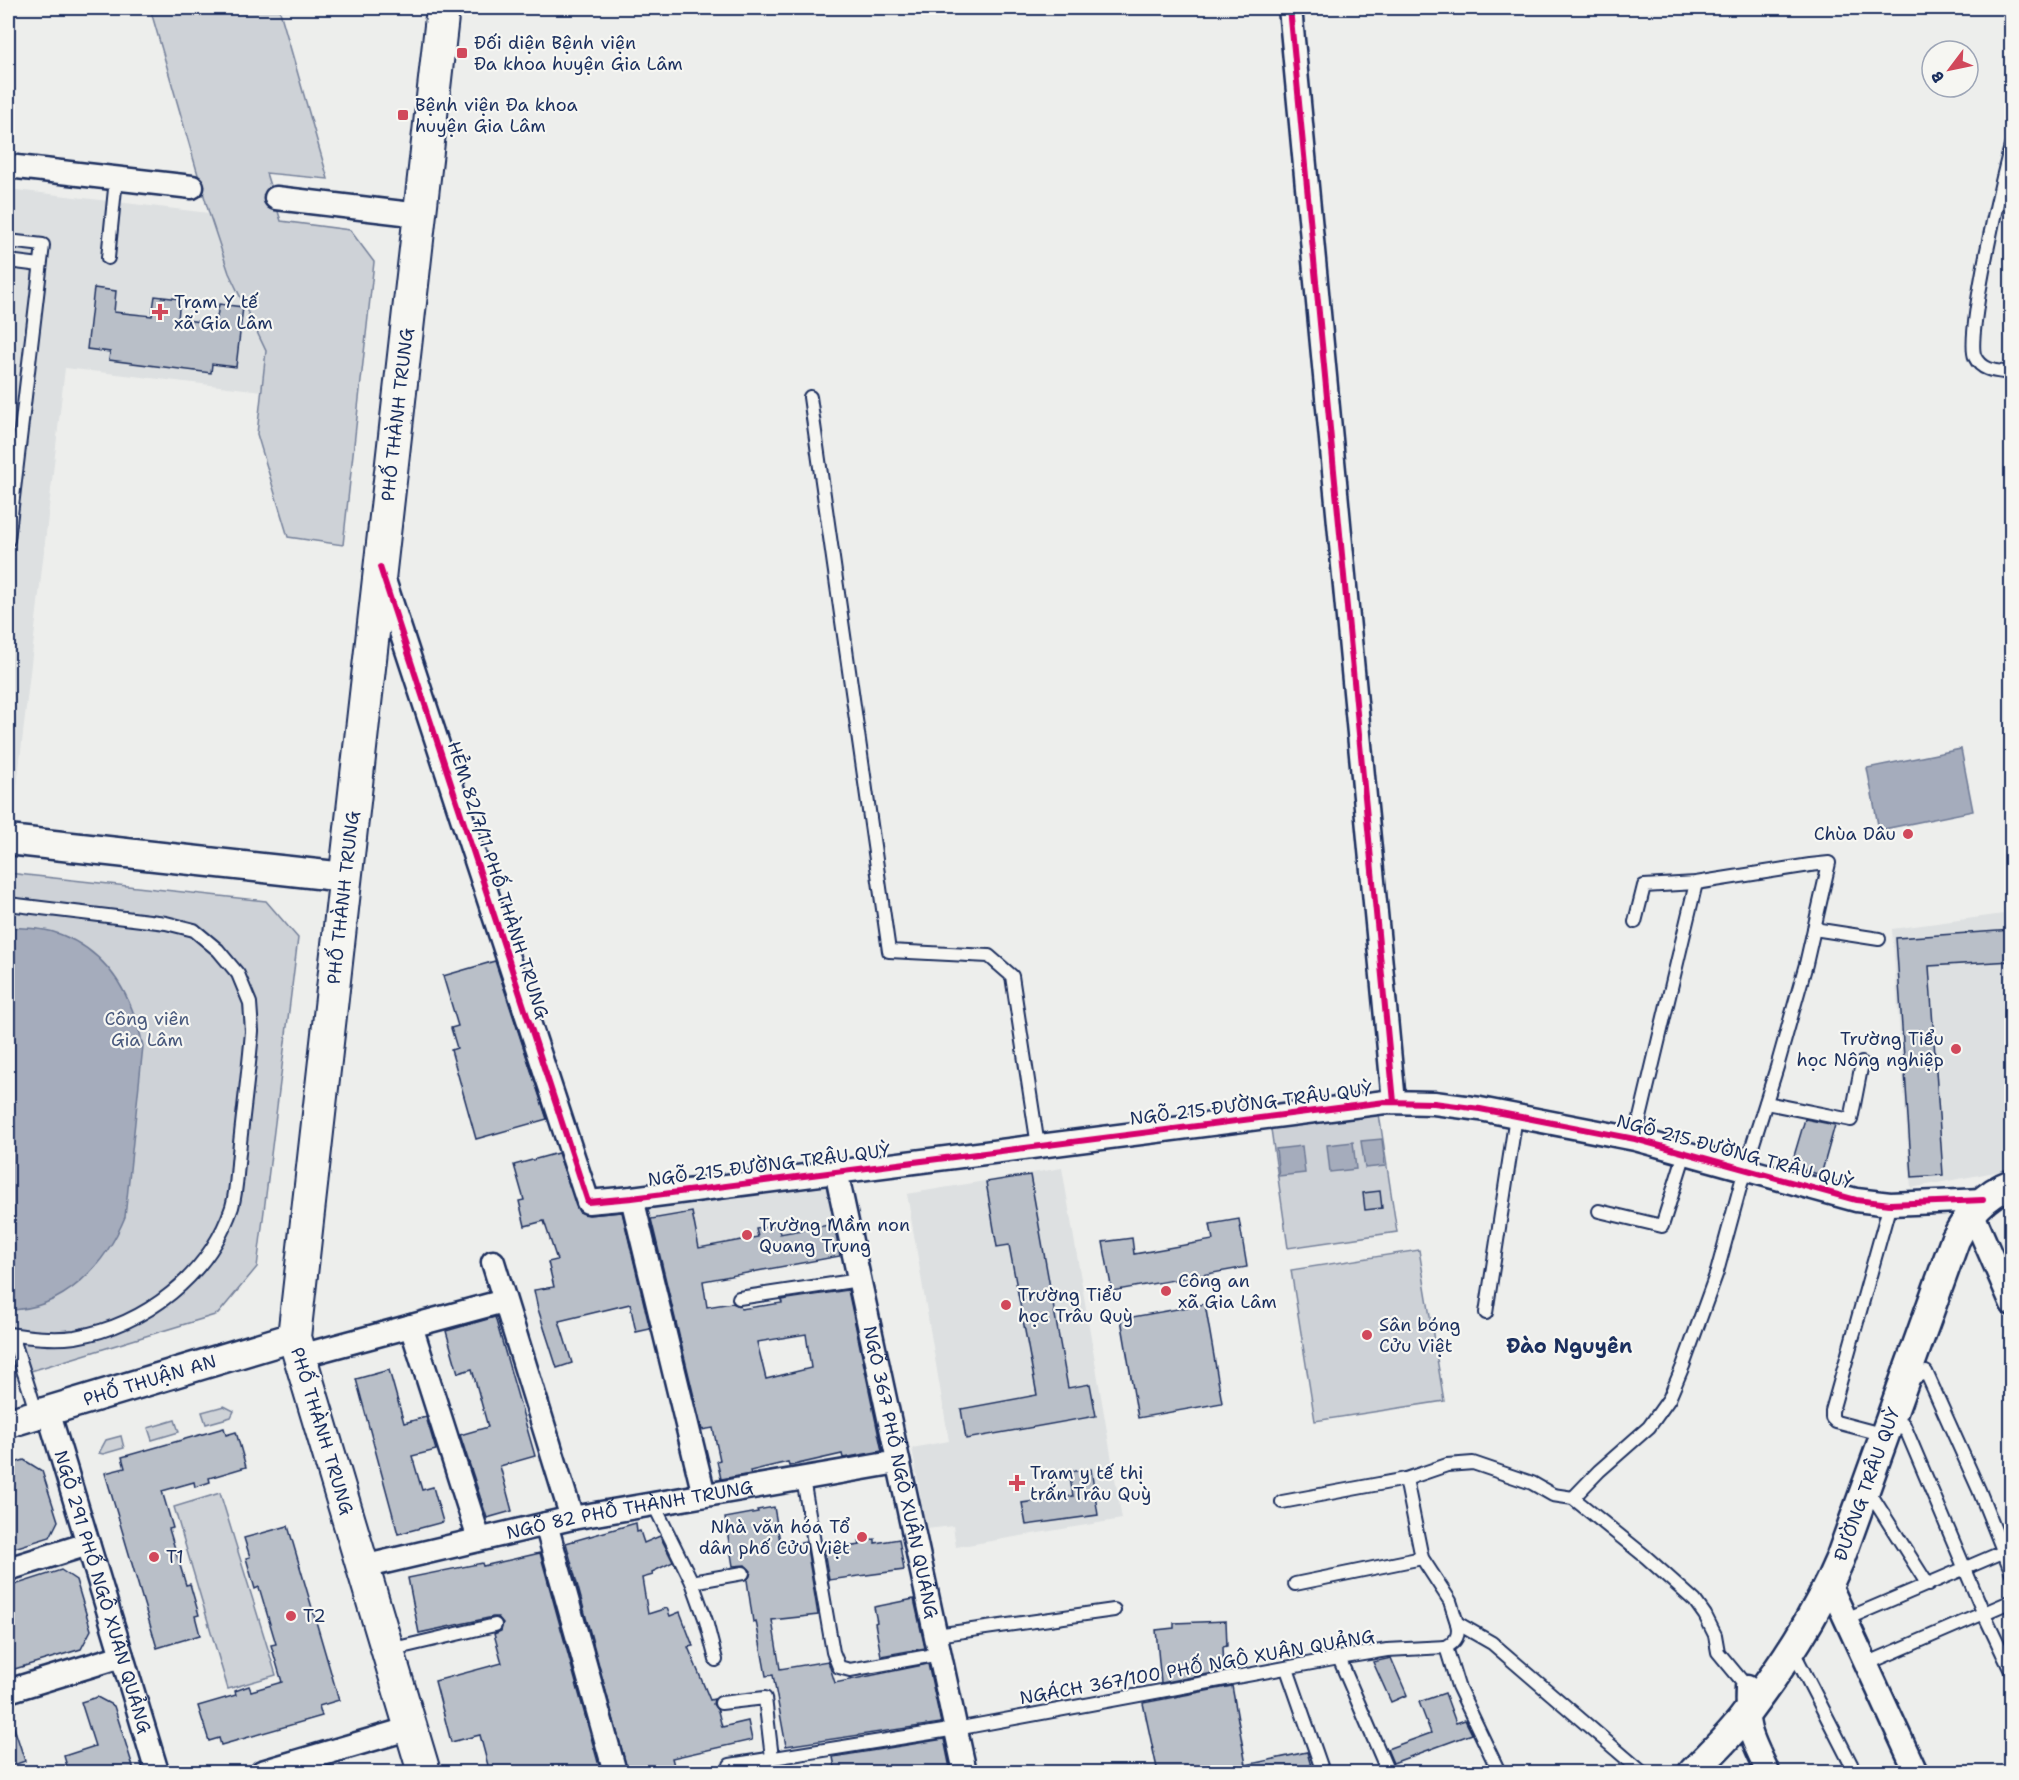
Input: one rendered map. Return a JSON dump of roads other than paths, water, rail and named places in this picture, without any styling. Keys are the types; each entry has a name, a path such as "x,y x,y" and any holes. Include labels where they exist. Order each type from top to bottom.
{"main road":[{"name":"PHỐ THÀNH TRUNG","path":"424,1773 297,1346 345,877 443,8"}],"street":[{"path":"1290,8 1394,1102"},
{"path":"8,166 192,188"},
{"path":"276,198 420,215"},
{"name":"HẺM 82/7/11 PHỐ THÀNH TRUNG","path":"380,567 588,1202"},
{"path":"8,840 345,877"},
{"name":"NGÕ 215 ĐƯỜNG TRÂU QUỲ","path":"588,1202 1394,1102 1434,1103 1635,1139 1856,1200 1890,1204 1977,1206"},
{"name":"NGÕ 367 PHỐ NGÔ XUÂN QUẢNG","path":"836,1172 965,1773"},
{"path":"2012,1184 1994,1192 1977,1206 2012,1304"},
{"path":"632,1198 705,1496"},
{"name":"ĐƯỜNG TRÂU QUỲ","path":"1693,1773 1747,1701 1792,1650 1829,1583 1840,1559 1948,1256 1963,1225 1977,1206"},
{"path":"492,1262 572,1518"},
{"path":"297,1346 411,1326 504,1301"},
{"path":"411,1326 479,1539"},
{"name":"PHỐ THUẬN AN","path":"8,1423 297,1346"},
{"name":"NGÕ 291 PHỐ NGÔ XUÂN QUẢNG","path":"43,1412 88,1544 157,1773"},
{"name":"NGÕ 82 PHỐ THÀNH TRUNG","path":"363,1567 572,1518 898,1462"},
{"path":"546,1524 615,1773"},
{"path":"8,1569 88,1544"},
{"path":"1829,1583 1916,1773"},
{"path":"8,1691 122,1656"},
{"path":"1747,1701 1750,1735 1768,1773"},
{"path":"271,1771 411,1728"}],"lane":[{"path":"2012,143 2003,171 1981,284 1973,352 1979,363 1987,369 2012,373"},
{"path":"108,258 116,178"},
{"path":"8,241 43,245 8,540"},
{"path":"8,261 40,265"},
{"path":"810,398 889,951 989,956 1012,976 1038,1146"},
{"path":"1573,1498 1599,1471 1649,1427 1669,1399 1683,1366 1716,1272 1766,1103 1830,863 1696,883 1644,886 1635,922"},
{"path":"1635,1139 1696,883"},
{"path":"8,904 166,922 194,930 218,950 238,974 250,1003 252,1031 232,1205 218,1241 196,1269 170,1296 139,1315 108,1329 74,1337 35,1338 10,1334"},
{"path":"1814,929 1879,939"},
{"path":"1766,1103 1851,1120 1862,1063"},
{"path":"1486,1313 1516,1116"},
{"path":"1599,1211 1662,1226 1685,1153"},
{"path":"1890,1204 1832,1411 1832,1418 1836,1422 1885,1435 1904,1425 1984,1614 2012,1673"},
{"path":"739,1298 859,1280"},
{"path":"10,1334 43,1412"},
{"path":"1903,1383 1926,1372 1979,1490 2012,1573"},
{"path":"1282,1502 1406,1479 1447,1465 1473,1463 1532,1483 1553,1495 1573,1498 1646,1557 1695,1601 1715,1635 1718,1652 1747,1701"},
{"path":"803,1479 833,1652 839,1666 844,1669 857,1669 938,1644 1114,1610"},
{"path":"1406,1479 1422,1558 1450,1601 1459,1630 1453,1644 1446,1647 1458,1686 1500,1773"},
{"path":"1866,1486 1928,1585"},
{"path":"654,1504 692,1582 716,1660"},
{"path":"1846,1619 2003,1552"},
{"path":"1295,1584 1422,1558"},
{"path":"692,1582 743,1573"},
{"path":"1866,1664 2012,1601"},
{"path":"1457,1623 1492,1643 1642,1773"},
{"path":"388,1650 495,1625"},
{"name":"NGÁCH 367/100 PHỐ NGÔ XUÂN QUẢNG","path":"730,1765 956,1728 1387,1650 1446,1647"},
{"path":"1792,1650 1853,1768"},
{"path":"1339,1658 1388,1773"},
{"path":"1287,1669 1323,1773"},
{"path":"721,1703 765,1698 772,1758"}],"water":[{"path":"1961,749 1973,811 1879,830 1867,768"},
{"path":"8,927 56,933 79,943 94,954 117,980 126,995 143,1046 125,1217 116,1235 94,1268 80,1282 47,1302 28,1308 8,1310"},
{"path":"1382,1139 1385,1166 1365,1168 1361,1141"},
{"path":"1353,1142 1356,1169 1330,1172 1327,1145"},
{"path":"1302,1146 1305,1173 1279,1176 1276,1149"}],"place":[{"name":"Đối diện Bệnh viện Đa khoa huyện Gia Lâm","path":"462,53"},
{"name":"Bệnh viện Đa khoa huyện Gia Lâm","path":"403,115"},
{"name":"Trạm Y tế xã Gia Lâm","path":"160,312"},
{"name":"Chùa Dâu","path":"1908,834"},
{"name":"Trường Tiểu học Nông nghiệp","path":"1956,1049"},
{"name":"Trường Mầm non Quang Trung","path":"747,1235"},
{"name":"Công an xã Gia Lâm","path":"1166,1291"},
{"name":"Trường Tiểu học Trâu Quỳ","path":"1006,1305"},
{"name":"Sân bóng Cửu Việt","path":"1367,1335"},
{"name":"Trạm y tế thị trấn Trâu Quỳ","path":"1017,1483"},
{"name":"Nhà văn hóa Tổ dân phố Cửu Việt","path":"862,1537"},
{"name":"T1","path":"154,1557"},
{"name":"T2","path":"291,1616"}],"district":[{"name":"Đào Nguyên","path":"1569,1346"}],"park label":[{"name":"Công viên Gia Lâm","path":"147,1029"}]}
